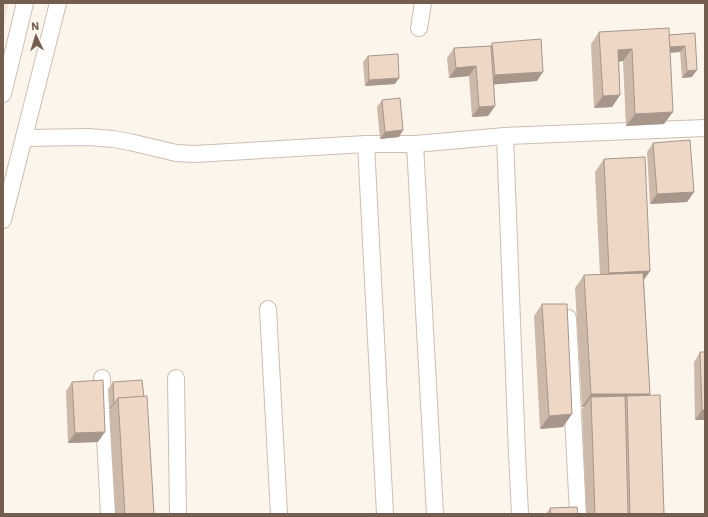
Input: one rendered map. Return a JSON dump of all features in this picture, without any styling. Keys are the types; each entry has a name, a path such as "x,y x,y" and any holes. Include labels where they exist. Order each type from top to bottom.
{"street":[{"path":"3,94 25,3"},
{"path":"3,220 58,3"},
{"path":"419,28 423,3"},
{"path":"24,138 88,137 113,139 176,153 194,154 366,144 415,144 505,136 705,128"},
{"path":"505,136 520,514"},
{"path":"366,144 385,514"},
{"path":"415,144 435,514"},
{"path":"567,305 578,514"},
{"path":"268,309 278,514"},
{"path":"102,378 109,514"},
{"path":"176,378 178,514"}],"shaded area":[{"path":"3,3 9,3 3,28"}],"building":[{"path":"669,28 673,112 635,114 632,49 618,50 620,95 603,96 599,32"},
{"path":"695,33 697,70 687,71 685,46 670,47 669,35"},
{"path":"541,39 543,72 495,75 492,43"},
{"path":"491,46 495,106 479,107 476,66 456,68 454,48"},
{"path":"398,54 399,78 369,80 368,56"},
{"path":"400,98 403,130 385,132 382,100"},
{"path":"690,140 694,192 657,194 653,143"},
{"path":"645,157 650,271 609,273 604,159"},
{"path":"643,273 650,394 591,394 584,275"},
{"path":"542,304 567,304 572,414 549,416"},
{"path":"700,352 705,352 705,410 702,410"},
{"path":"103,380 105,432 75,433 72,382"},
{"path":"142,380 144,397 118,398 114,403 113,382"},
{"path":"660,395 664,514 630,514 627,396"},
{"path":"147,396 154,514 125,514 118,398"},
{"path":"625,396 628,514 595,514 591,397"},
{"path":"577,507 578,514 551,514 550,508"}]}
